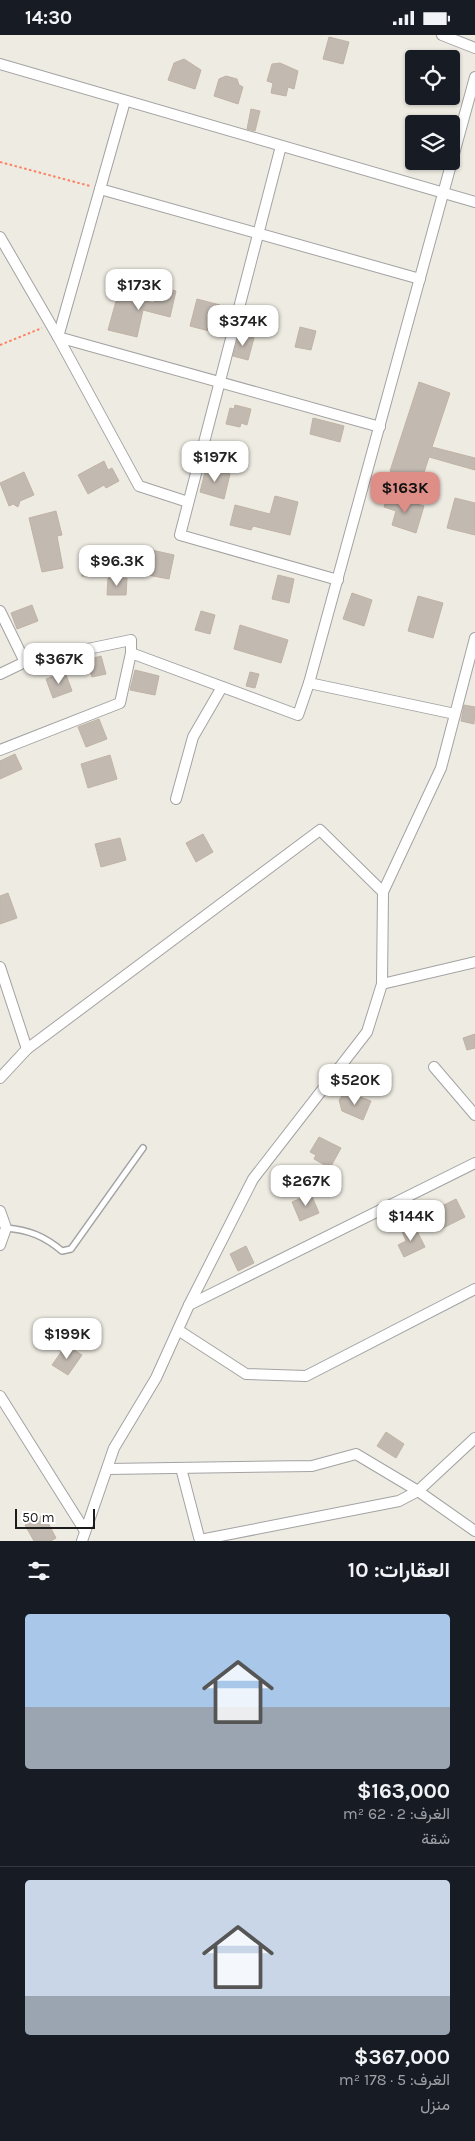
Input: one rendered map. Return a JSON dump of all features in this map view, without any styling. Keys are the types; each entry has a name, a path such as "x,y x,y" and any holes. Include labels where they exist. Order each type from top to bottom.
{"street":[{"path":"442,35 475,47"},
{"path":"0,65 475,202"},
{"path":"131,653 298,715 309,683 338,579 475,77"},
{"path":"58,337 125,101"},
{"path":"280,145 180,535 338,579"},
{"path":"100,189 420,279"},
{"path":"0,237 58,337 139,486 188,502"},
{"path":"58,337 380,427"},
{"path":"0,611 24,662"},
{"path":"83,1536 114,1448 156,1378 189,1305 252,1179 367,1032 382,984 383,892 441,768 475,638"},
{"path":"0,674 24,662 131,640 131,653 120,703 0,749"},
{"path":"309,683 455,714"},
{"path":"176,799 193,737 222,687"},
{"path":"0,1078 27,1049 320,830 383,892"},
{"path":"382,984 475,962"},
{"path":"1,972 27,1049"},
{"path":"434,1067 475,1115"},
{"path":"189,1305 475,1163"},
{"path":"0,1211 6,1228 0,1245"},
{"path":"178,1330 246,1374 306,1376 475,1289"},
{"path":"0,1396 83,1536"},
{"path":"181,1468 200,1541 399,1501 418,1491 475,1438"},
{"path":"107,1469 312,1466 356,1454 418,1491 475,1531"}],"lane":[{"path":"6,1228 24,1229 45,1237 62,1251 71,1249 143,1148"}],"path":[{"path":"0,162 100,189"},
{"path":"0,345 50,325"}],"building":[{"path":"329,37 349,42 343,64 323,59"},
{"path":"184,59 201,70 195,89 168,80 174,63"},
{"path":"280,63 298,71 294,89 288,87 286,96 271,93 273,83 267,81 272,64"},
{"path":"226,76 237,79 239,85 243,87 238,104 214,96 219,79"},
{"path":"251,109 260,111 255,131 247,129"},
{"path":"158,286 176,291 170,317 143,310 137,337 108,330 118,294 154,303"},
{"path":"197,299 220,305 213,332 190,326"},
{"path":"300,327 316,331 311,350 295,347"},
{"path":"239,334 254,338 248,360 233,356"},
{"path":"419,382 450,393 432,447 475,458 475,470 429,457 421,482 390,471"},
{"path":"235,405 251,409 247,425 241,423 240,427 226,424 230,408 234,409"},
{"path":"313,418 344,426 340,442 310,434"},
{"path":"104,461 108,470 112,468 119,481 106,488 104,485 88,494 78,475"},
{"path":"206,468 230,474 224,499 200,492"},
{"path":"24,472 34,495 20,501 18,507 13,504 9,506 0,483"},
{"path":"275,496 298,502 290,535 253,526 251,530 230,525 235,505 270,514"},
{"path":"387,496 424,506 416,533 392,525 396,511 384,507"},
{"path":"455,498 475,503 475,535 447,528"},
{"path":"56,511 62,535 57,536 63,568 42,572 29,518"},
{"path":"147,549 174,555 169,579 142,574"},
{"path":"82,555 100,555 100,576 82,576"},
{"path":"278,575 294,579 289,603 272,599"},
{"path":"108,578 127,578 126,595 107,595"},
{"path":"352,593 372,600 364,626 343,619"},
{"path":"418,596 443,603 433,638 408,631"},
{"path":"32,605 38,621 17,629 11,613"},
{"path":"201,611 215,615 210,634 195,630"},
{"path":"240,625 288,640 281,663 234,649"},
{"path":"101,656 106,674 92,677 87,660"},
{"path":"135,670 159,676 155,695 130,690"},
{"path":"65,672 72,691 53,698 46,679"},
{"path":"250,672 259,674 255,688 246,686"},
{"path":"464,705 475,707 474,724 461,721"},
{"path":"99,719 107,739 86,747 78,727"},
{"path":"15,754 22,769 0,779 0,761"},
{"path":"110,755 117,779 88,788 81,764"},
{"path":"203,834 213,852 196,862 186,843"},
{"path":"120,838 126,860 101,867 95,844"},
{"path":"8,893 17,918 0,924 0,896"},
{"path":"475,1034 475,1048 467,1050 463,1038"},
{"path":"350,1093 371,1101 363,1120 342,1111 339,1100 342,1096 349,1095"},
{"path":"319,1137 341,1148 330,1168 314,1159 316,1155 310,1152"},
{"path":"311,1194 319,1213 300,1221 292,1202"},
{"path":"456,1199 465,1217 441,1229 432,1211"},
{"path":"414,1225 425,1247 404,1257 398,1245 406,1241 402,1231"},
{"path":"246,1246 254,1263 238,1271 230,1254"},
{"path":"66,1345 82,1355 68,1375 52,1365"},
{"path":"386,1432 404,1444 396,1458 377,1446"},
{"path":"44,1515 56,1538 51,1541 34,1541 25,1525"}]}
